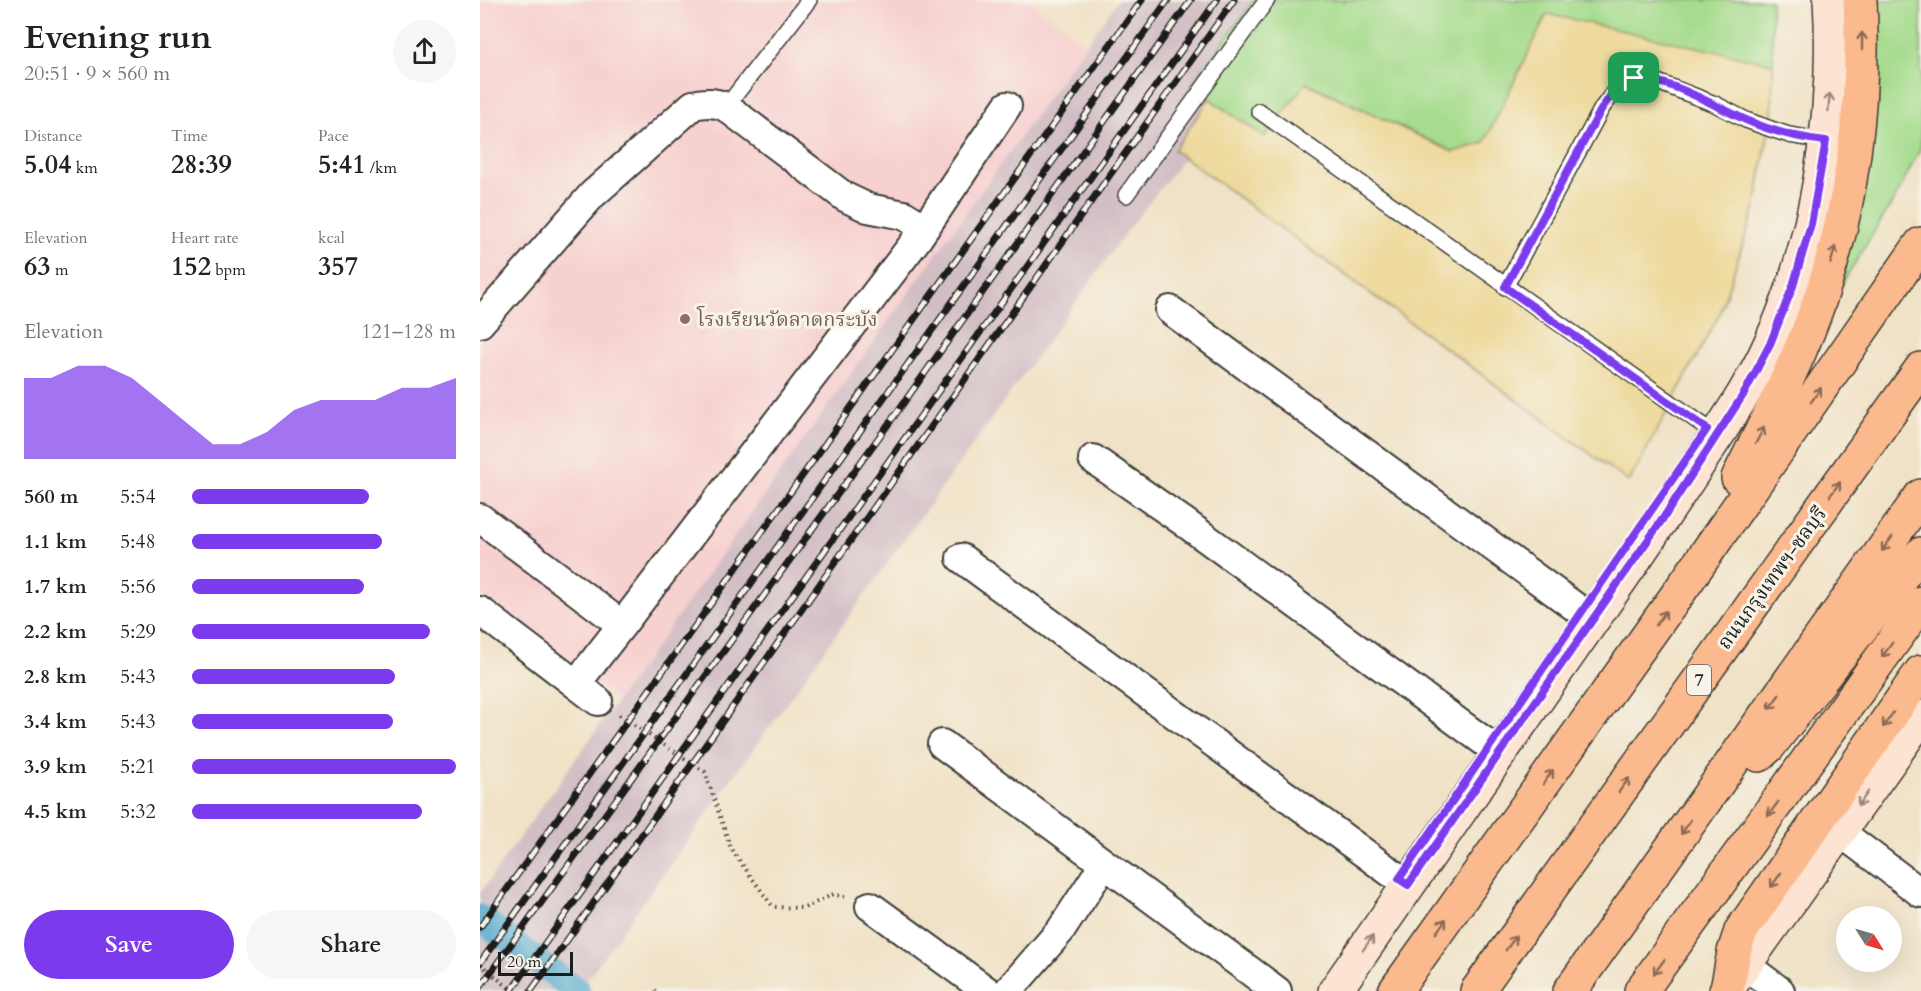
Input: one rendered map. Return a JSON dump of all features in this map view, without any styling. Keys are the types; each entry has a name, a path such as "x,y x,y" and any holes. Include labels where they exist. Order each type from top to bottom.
{"highway":[{"path":"1687,581 1798,356 1821,296 1840,231 1857,141 1863,44 1860,0"},
{"path":"1395,991 1687,581 1921,244"},
{"name":"ถนนกรุงเทพฯ-ชลบุรี","path":"1477,991 1921,369"},
{"path":"1570,991 1921,496"},
{"path":"1715,784 1736,775 1769,746 1912,562 1921,554"},
{"path":"1641,991 1921,603"},
{"path":"1733,982 1734,952 1741,931 1921,672"}],"main road":[{"path":"1335,991 1664,517 1745,392 1770,344 1793,286 1811,224 1826,141 1833,44 1830,0"},
{"path":"1733,982 1921,717"}],"street":[{"path":"480,323 592,195 693,105 706,102 726,107 845,197 868,208 904,215 925,228"},
{"path":"576,684 925,228 1007,106"},
{"path":"1170,310 1593,620"},
{"path":"1093,459 1194,529 1500,753"},
{"path":"480,518 622,625"},
{"path":"961,558 1408,885"},
{"path":"480,611 598,701"},
{"path":"942,744 1276,991"},
{"path":"1840,832 1921,893"},
{"path":"1008,991 1061,930 1104,864"},
{"path":"870,906 987,991"},
{"path":"1733,982 1780,991"}],"lane":[{"path":"726,107 809,0"},
{"path":"1126,195 1267,0"},
{"path":"1505,287 1602,108 1624,82 1634,78 1647,78 1715,104 1746,120 1771,129 1789,135 1826,141"},
{"path":"1259,111 1717,435"}],"path":[{"path":"598,701 705,772 731,849 773,907 804,908 834,894 870,906"},
{"path":"480,964 513,991"}],"shaded area":[{"name":"โรงเรียนวัดลาดกระบัง","path":"480,0 1028,0 1087,44 617,701 480,595"},
{"path":"1118,0 1308,0 1126,232 579,991 480,991 480,893"}],"green space":[{"path":"1254,0 1771,0 1773,64 1547,15 1484,143 1454,152 1307,83 1265,137 1191,86"},
{"path":"1870,0 1921,0 1921,147 1897,195 1825,311"}],"sand":[{"path":"1547,14 1773,64 1772,112 1755,207 1720,313 1629,482 1174,150 1209,99 1265,137 1306,83 1453,152 1484,143"}],"waterway":[{"path":"480,918 577,991"}],"railway":[{"path":"480,927 1142,0"},
{"path":"480,963 1168,0"},
{"path":"480,987 895,415 1191,0"},
{"path":"511,991 1217,0"},
{"path":"531,991 1234,0"}],"place":[{"name":"โรงเรียนวัดลาดกระบัง","path":"685,319"}],"route":[{"path":"1634,78 1647,78 1680,90 1746,120 1789,135 1826,141 1811,224 1793,286 1770,344 1745,392 1664,517 1408,885 1399,879 1707,429 1505,287 1602,108 1617,88 1634,78"}]}
